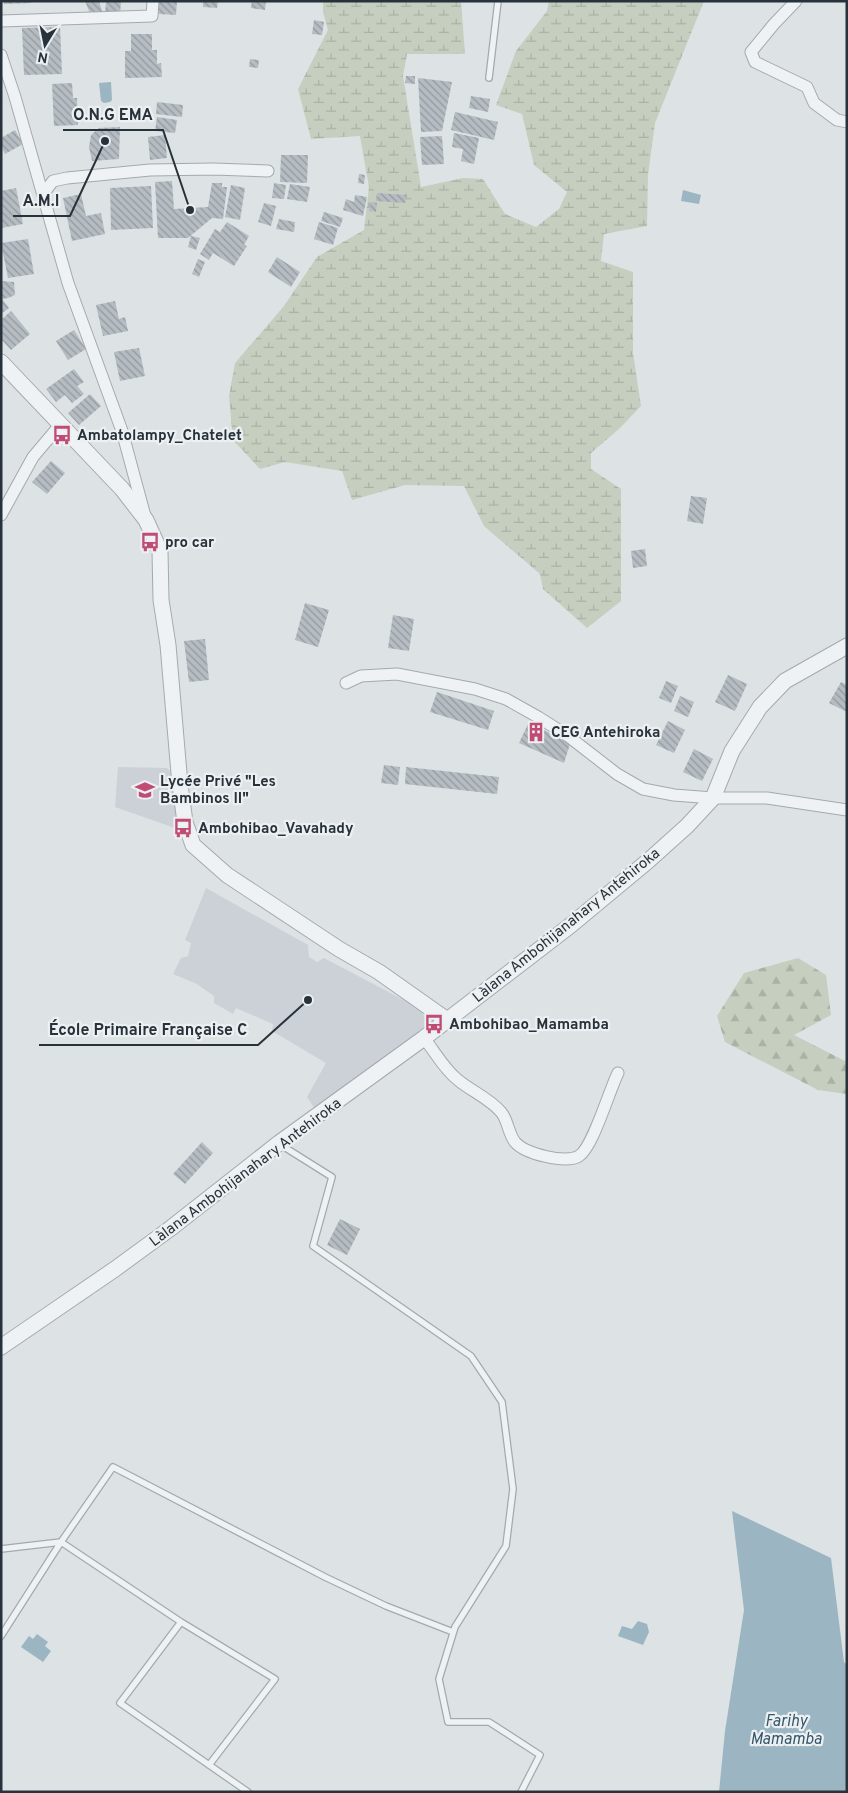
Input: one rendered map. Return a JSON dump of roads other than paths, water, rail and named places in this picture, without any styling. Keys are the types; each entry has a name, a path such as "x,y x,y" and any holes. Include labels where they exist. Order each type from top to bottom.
{"street":[{"path":"1,21 152,16 153,1"},
{"path":"796,1 751,52 755,62 807,87 814,103 837,120 847,122"},
{"path":"1,55 15,97 68,283 122,431 146,520 160,551 161,600 168,644 180,785 185,822 193,845 227,875 379,972 447,1020"},
{"path":"43,194 53,181 66,178 150,170 214,169 268,171"},
{"path":"1,362 122,489 146,520"},
{"path":"1,515 33,457 60,425"},
{"name":"Làlana Ambohijanahary Antehiroka","path":"1,1347 171,1228 279,1143 424,1038 571,925 687,826 713,798 732,751 760,707 785,681 847,646"},
{"path":"346,683 361,676 397,674 475,689 506,699 538,716 568,736 617,774 643,789 674,795 713,798 766,798 847,810"},
{"path":"424,1038 458,1080 502,1112 509,1132 516,1143 524,1150 549,1157 569,1160 580,1156 589,1144 618,1074"}],"lane":[{"path":"489,78 498,1"},
{"path":"279,1143 332,1177 313,1246 471,1356 502,1402 513,1489 506,1546 455,1626 438,1679 448,1722 489,1722 540,1755 521,1792"},
{"path":"1,1636 61,1542 113,1467 386,1606 454,1632"},
{"path":"1,1549 61,1542 181,1622 275,1679 209,1765"},
{"path":"181,1622 120,1703 248,1792"}],"water":[{"path":"111,82 112,100 104,103 101,101 99,83"},
{"path":"683,190 701,195 699,204 681,201"},
{"name":"Farihy Mamamba","path":"732,1511 831,1558 844,1662 847,1665 847,1792 719,1792 725,1731 744,1610"},
{"path":"638,1621 647,1624 649,1632 643,1645 618,1636 622,1626 632,1629"},
{"path":"37,1634 48,1642 45,1646 51,1651 43,1662 21,1647 29,1636 33,1639"}],"place":[{"name":"A.M.I","path":"105,141"},
{"name":"O.N.G EMA","path":"190,210"},
{"name":"Ambatolampy_Chatelet","path":"62,435"},
{"name":"pro car","path":"150,542"},
{"name":"CEG Antehiroka","path":"536,732"},
{"name":"Lycée Privé \"Les Bambinos II\"","path":"145,790"},
{"name":"Ambohibao_Vavahady","path":"183,828"},
{"name":"École Primaire Française C","path":"308,1000"},
{"name":"Ambohibao_Mamamba","path":"434,1024"}]}
